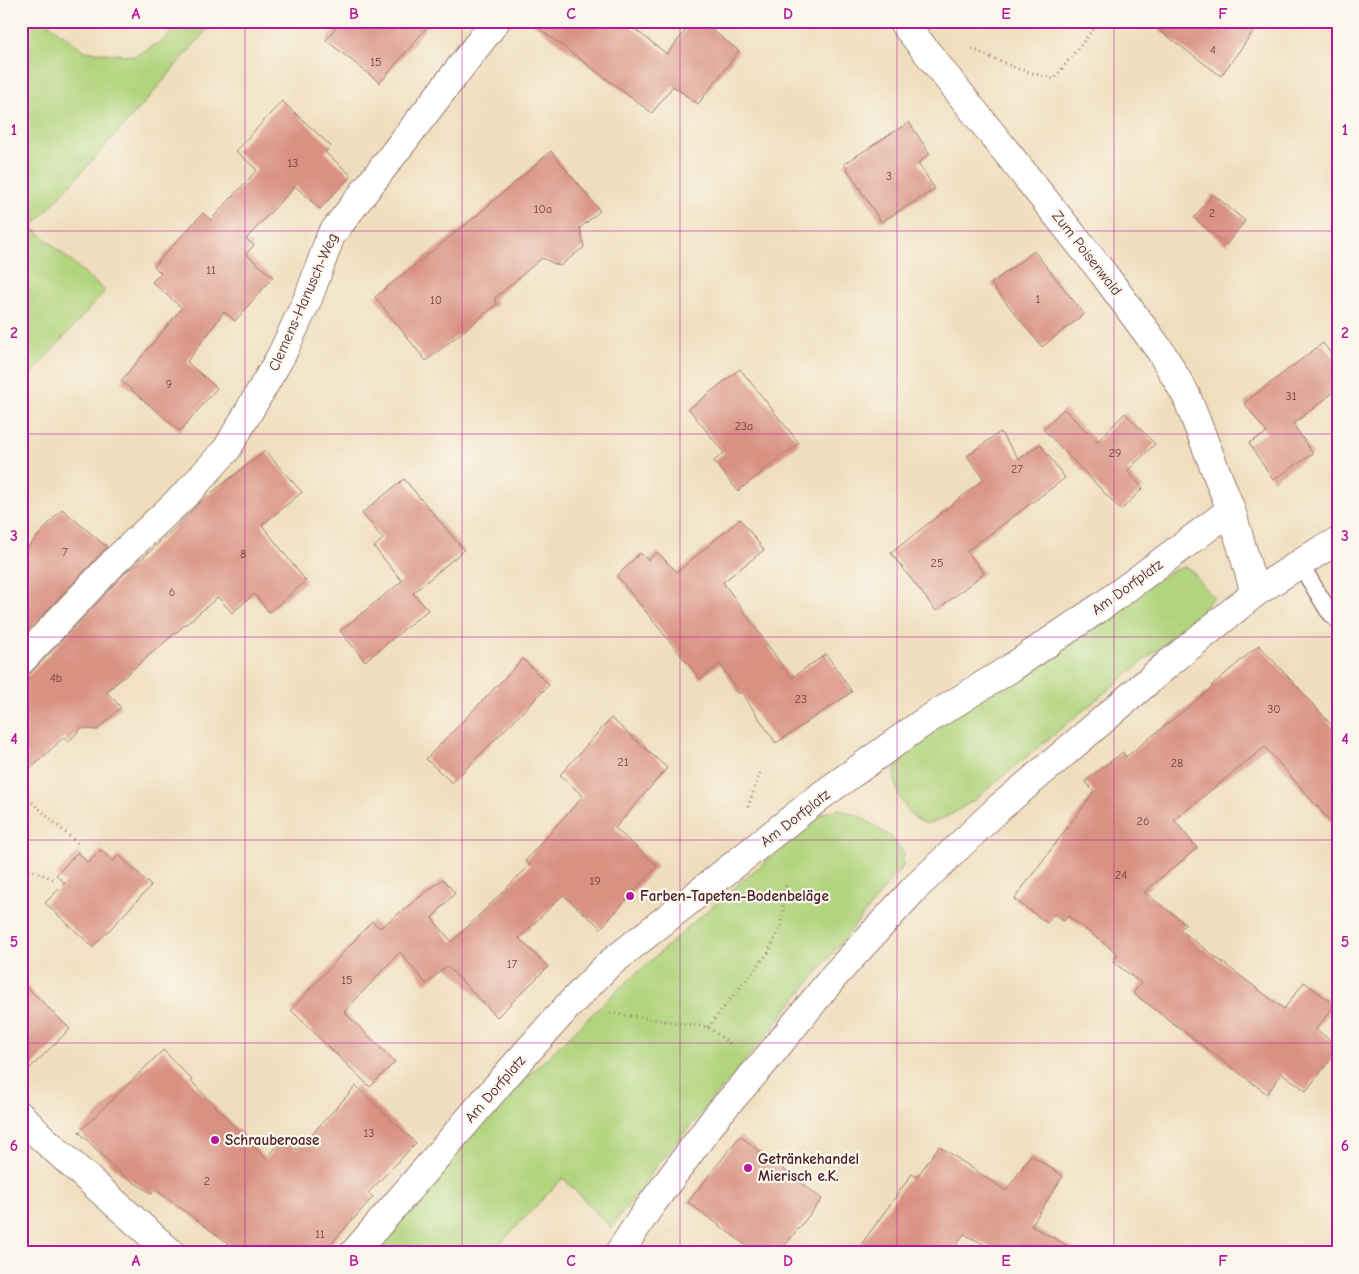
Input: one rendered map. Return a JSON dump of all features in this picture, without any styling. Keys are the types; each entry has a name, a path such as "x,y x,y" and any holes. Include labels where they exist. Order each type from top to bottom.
{"street":[{"name":"Clemens-Hanusch-Weg","path":"21,661 116,560 188,492 227,448 281,356 309,296 331,235 496,21"},
{"name":"Zum Poisenwald","path":"902,21 1104,273 1161,352 1186,395 1231,510"},
{"path":"1231,510 1255,593"},
{"name":"Am Dorfplatz","path":"354,1253 510,1071 567,1007 608,965 822,795 924,722 1011,668 1105,604 1231,510"},
{"path":"619,1253 648,1209 719,1113 761,1066 835,975 915,888 999,808 1168,664 1255,593 1321,550 1338,542"},
{"path":"21,1116 171,1253"}],"lane":[{"path":"1300,564 1328,610 1338,621"}],"path":[{"path":"966,47 1018,69 1054,79 1094,28"},
{"path":"21,792 79,845"},
{"path":"21,863 53,879"},
{"path":"708,1027 768,952 781,926 786,885"},
{"path":"567,1007 708,1027 761,1066"}],"green space":[{"path":"21,21 45,21 85,51 135,56 164,40 182,21 214,21 146,101 32,227 105,291 21,385"},
{"path":"1184,567 1189,568 1213,597 1197,617 973,801 950,815 931,823 920,821 909,812 898,792 895,772 901,757 921,736 1172,571"},
{"path":"838,809 861,817 891,837 904,853 903,866 760,1043 655,1168 611,1228 563,1178 491,1253 365,1253 495,1108 610,997 694,922 821,814"}],"building":[{"path":"341,21 432,21 380,83 326,40"},
{"path":"529,21 624,21 667,54 693,21 701,21 739,51 698,104 673,86 652,113"},
{"path":"1147,21 1261,21 1221,76"},
{"path":"282,101 331,146 325,152 351,175 320,209 295,186 246,239 254,245 246,254 273,277 235,321 224,312 187,362 217,388 180,431 121,381 182,308 152,282 161,273 154,266 203,213 211,220 257,170 236,151"},
{"path":"909,122 930,154 918,163 935,189 881,222 844,164"},
{"path":"551,151 600,211 580,228 584,247 560,266 542,258 494,299 497,304 426,361 375,297 475,217"},
{"path":"1213,194 1245,221 1226,245 1194,218"},
{"path":"1034,251 1084,314 1042,347 991,284"},
{"path":"1323,343 1338,363 1338,389 1293,424 1313,454 1273,480 1249,443 1267,433 1244,403"},
{"path":"740,369 799,443 738,491 714,461 724,453 689,409"},
{"path":"1064,409 1097,442 1125,413 1155,444 1127,471 1143,488 1121,510 1043,429"},
{"path":"1000,432 1019,459 1040,444 1065,478 967,551 984,573 936,611 891,553 984,479 967,456"},
{"path":"265,451 302,492 262,525 306,581 269,612 254,594 232,613 218,597 106,692 121,707 97,730 82,728 68,742 64,737 21,778 21,676 26,676 32,672 127,571 176,527 201,501"},
{"path":"404,479 464,550 413,593 428,610 365,661 340,631 402,581 374,547 383,539 362,513"},
{"path":"62,509 107,547 21,638 21,555"},
{"path":"740,519 764,550 723,582 791,678 826,654 852,692 776,743 741,692 739,694 720,664 700,679 617,576 640,553 648,560 657,552 677,572"},
{"path":"1259,645 1338,732 1338,830 1265,747 1174,820 1197,848 1144,892 1186,924 1180,930 1284,1009 1304,982 1335,1005 1316,1029 1338,1047 1338,1050 1306,1091 1282,1073 1267,1094 1133,993 1141,983 1113,962 1118,954 1068,916 1064,921 1054,914 1047,923 1014,899 1094,792 1085,781 1123,752 1126,757 1213,687 1211,686"},
{"path":"523,659 549,685 452,783 426,759"},
{"path":"611,718 667,768 615,828 657,866 601,928 563,895 519,938 548,967 497,1017 447,966 426,984 400,952 344,1012 395,1062 370,1087 291,1010 372,921 380,928 443,879 455,893 432,918 452,942 530,865 525,861 583,796 560,775"},
{"path":"101,850 113,861 119,855 151,886 93,947 45,903 65,883 56,875 78,852 88,863"},
{"path":"21,981 70,1029 21,1077"},
{"path":"163,1050 266,1159 284,1138 297,1150 356,1086 416,1143 368,1193 373,1197 323,1253 241,1253 155,1189 152,1194 121,1174 79,1132"},
{"name":"Getränkehandel Mierisch e.K.","path":"740,1136 822,1199 779,1253 756,1253 688,1202"},
{"path":"939,1146 1006,1191 1031,1155 1063,1176 1031,1226 1081,1253 1000,1253 964,1234 950,1253 855,1253 912,1174 917,1177"}],"place":[{"name":"Farben-Tapeten-Bodenbeläge","path":"630,896"},
{"name":"Schrauberoase","path":"215,1140"},
{"name":"Getränkehandel Mierisch e.K.","path":"748,1168"}]}
